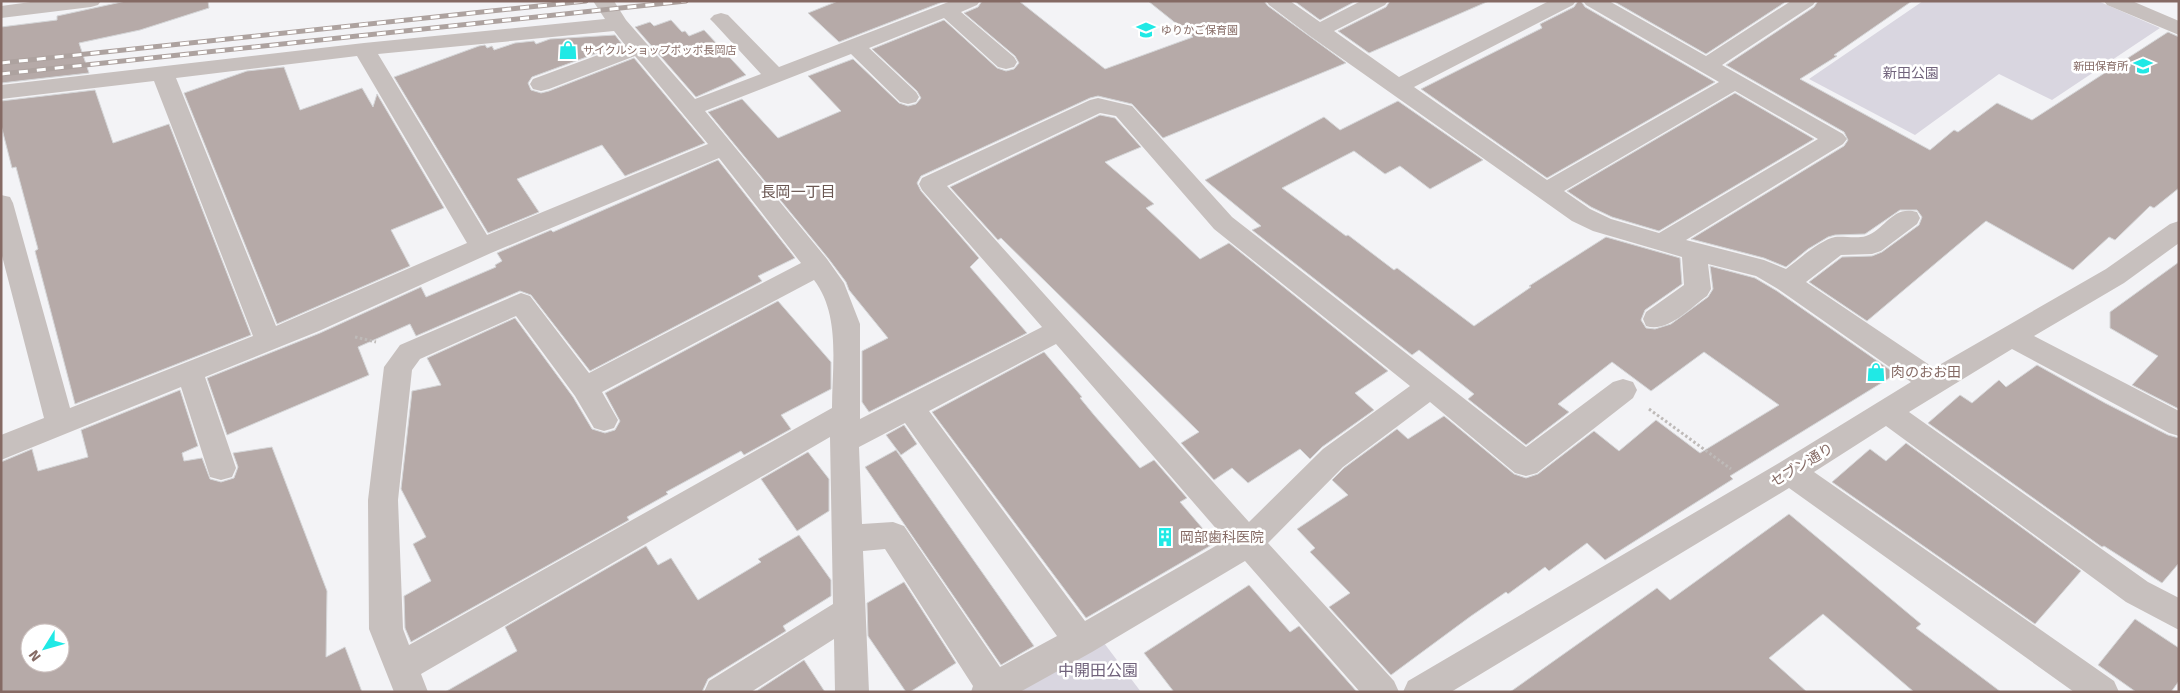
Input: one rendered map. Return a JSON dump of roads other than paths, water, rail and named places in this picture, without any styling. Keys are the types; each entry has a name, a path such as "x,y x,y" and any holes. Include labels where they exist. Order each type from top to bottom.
{"street":[{"path":"1,12 91,1"},
{"path":"603,1 619,24 690,110 724,147 832,283 846,324 845,428 852,692"},
{"path":"690,110 970,1"},
{"path":"1276,1 1582,215 1602,226 1694,252 1764,269 1787,282 1933,382"},
{"path":"1318,31 1378,1"},
{"path":"1398,86 1566,1"},
{"path":"1593,1 1835,140 1662,243"},
{"path":"1705,66 1806,1"},
{"path":"2114,1 2179,29"},
{"path":"947,10 1006,62"},
{"path":"721,19 776,76"},
{"path":"1,92 364,49 619,24"},
{"path":"854,45 908,97"},
{"path":"541,84 639,47"},
{"path":"364,49 482,247"},
{"path":"163,74 268,340"},
{"path":"1548,190 1735,82"},
{"path":"1382,692 931,184 1098,105 1124,111 1223,223 1526,464 1623,390"},
{"path":"1,448 190,373 482,247 724,147"},
{"path":"1,203 60,424"},
{"path":"1787,282 1835,246 1872,246 1908,218"},
{"name":"セブン通り","path":"1420,692 1790,472 1933,382 2114,276 2179,230"},
{"path":"1656,319 1698,290 1694,252"},
{"path":"585,388 818,266"},
{"path":"604,420 585,388 521,303 410,352 398,367 383,500 386,629 406,679 845,428 910,407 1060,330"},
{"path":"2012,337 2179,425"},
{"path":"190,373 221,468"},
{"path":"847,539 893,534 991,690 1080,641 1248,543 1333,458 1430,386"},
{"path":"910,407 1080,641"},
{"path":"1888,412 2138,592 2179,615"},
{"path":"1790,472 2102,692"},
{"path":"721,692 849,612"}],"railway":[{"path":"1,63 586,1"},
{"path":"1,74 686,1"}],"place":[{"name":"ゆりかご保育園","path":"1146,30"},
{"name":"サイクルショップポッポ長岡店","path":"568,50"},
{"name":"新田保育所","path":"2143,66"},
{"name":"肉のおお田","path":"1876,372"},
{"name":"岡部歯科医院","path":"1165,537"}],"district":[{"name":"長岡一丁目","path":"798,192"}],"park label":[{"name":"新田公園","path":"1911,73"},
{"name":"中開田公園","path":"1098,671"}]}
